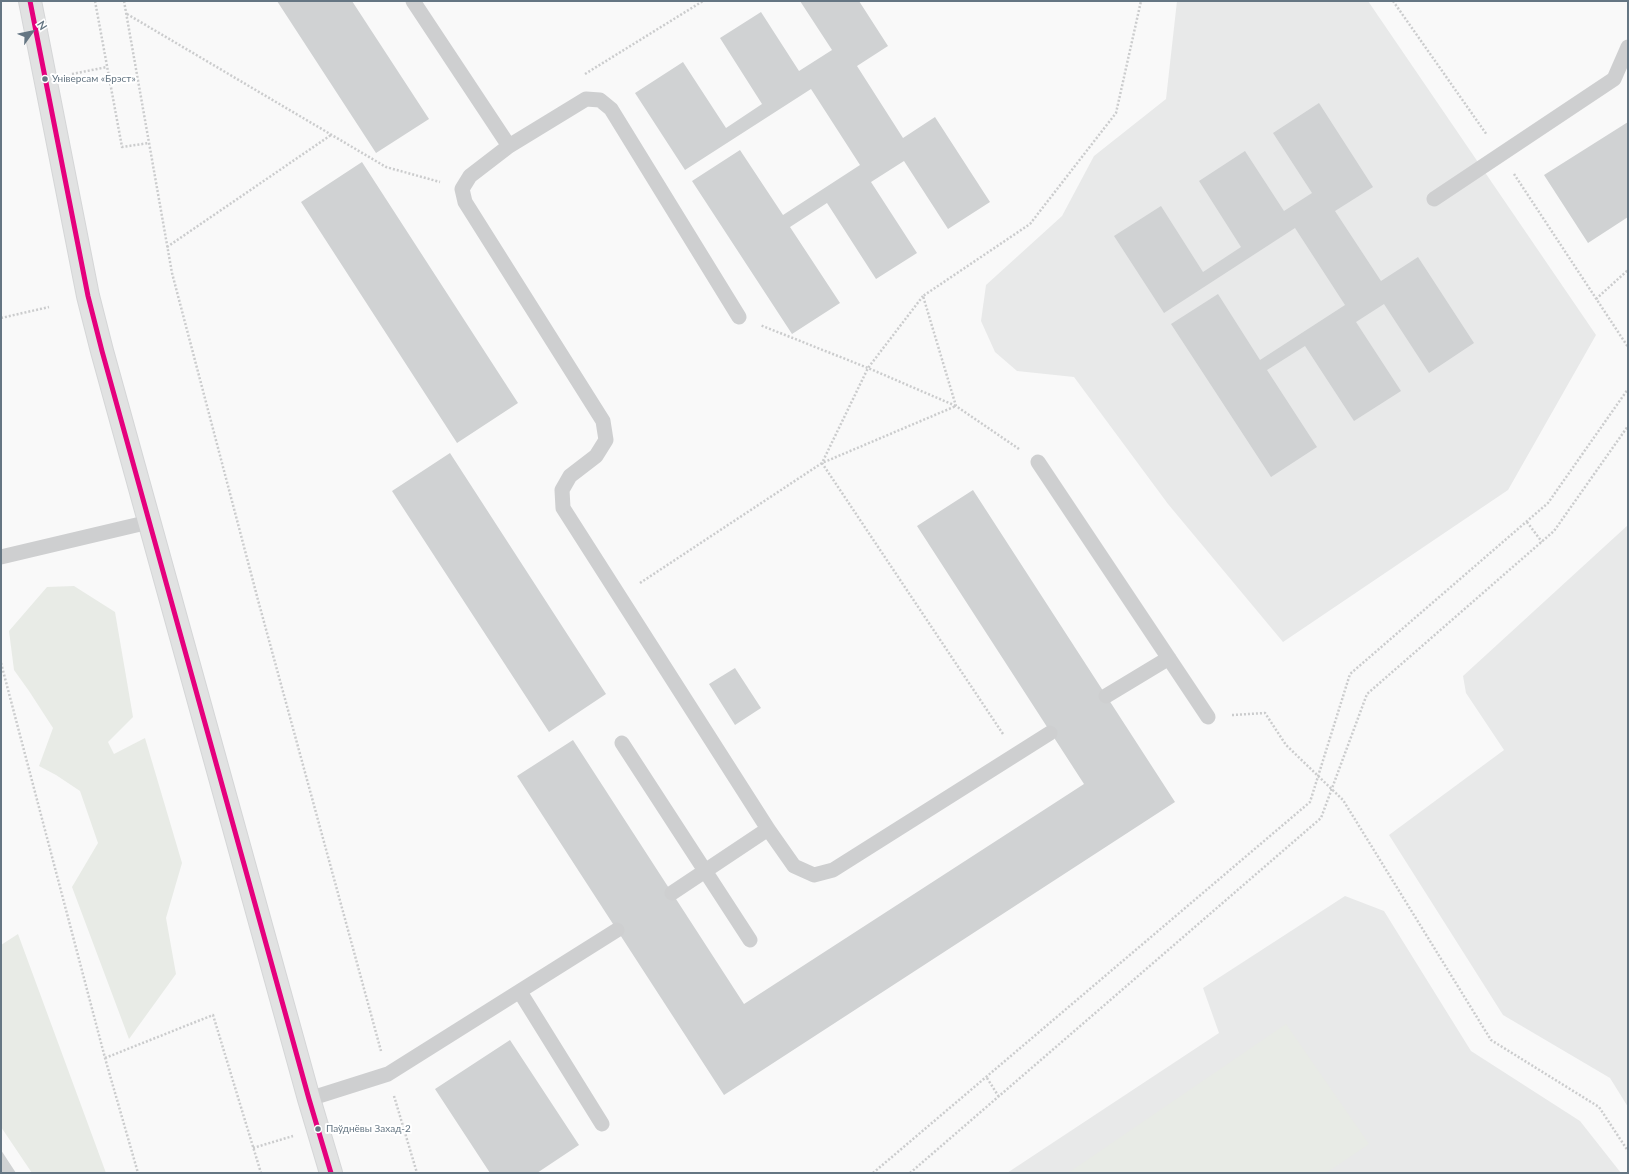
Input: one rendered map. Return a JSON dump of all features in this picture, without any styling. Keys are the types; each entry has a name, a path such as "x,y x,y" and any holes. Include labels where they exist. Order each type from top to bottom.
{"main road":[{"path":"30,1 88,296 149,522 309,1099 331,1173"}],"lane":[{"path":"413,1 509,146"},
{"path":"1434,199 1614,79 1628,47"},
{"path":"739,317 611,109 600,100 586,99 509,146 470,176 462,189 465,202 603,421 606,440 596,456 570,476 562,490 563,508 768,829 794,866 814,875 833,870 1050,733"},
{"path":"1038,462 1208,717"},
{"path":"1,557 149,522"},
{"path":"1106,696 1169,658"},
{"path":"622,743 750,940"},
{"path":"672,893 768,829"},
{"path":"309,1099 388,1074 616,930"},
{"path":"520,992 602,1124"}],"path":[{"path":"95,1 122,147 149,142"},
{"path":"124,1 172,274 258,600 388,1074 417,1173"},
{"path":"584,75 703,1"},
{"path":"822,463 868,368 923,296 1030,224 1116,112 1141,1"},
{"path":"127,14 386,167 462,189"},
{"path":"45,79 107,67"},
{"path":"167,247 331,135"},
{"path":"1596,299 1628,270"},
{"path":"923,296 956,406"},
{"path":"1,318 49,307"},
{"path":"739,317 868,368 956,406 1038,462"},
{"path":"873,1173 987,1078 1310,802 1350,674 1548,503 1628,389"},
{"path":"619,596 822,463 956,406"},
{"path":"910,1173 1321,818 1367,694 1554,530 1628,426"},
{"path":"822,463 1017,755"},
{"path":"1527,522 1542,542"},
{"path":"1,663 105,1058 138,1173"},
{"path":"1208,717 1266,713 1286,745 1343,800 1491,1040 1599,1107 1628,1152"},
{"path":"105,1058 213,1015 261,1173"},
{"path":"987,1078 999,1096"},
{"path":"253,1148 318,1129"}],"shaded area":[{"path":"1177,1 1368,1 1596,335 1508,490 1283,642 1168,504 1074,377 1017,371 995,352 981,321 986,285 1062,216 1094,156 1166,99"},
{"path":"1628,525 1628,1107 1610,1078 1503,1015 1389,835 1504,750 1466,693 1463,676"},
{"path":"74,586 115,612 133,717 108,742 114,754 145,738 182,863 166,918 176,974 129,1039 72,887 98,843 80,791 39,766 53,728 14,670 9,631 47,587"},
{"path":"1345,896 1384,911 1471,1051 1580,1121 1621,1173 1007,1173 1219,1033 1203,988"},
{"path":"18,934 106,1173 32,1173 1,1127 1,945"},
{"path":"1286,1024 1369,1144 1326,1173 1068,1173"}],"building":[{"path":"277,1 352,1 429,119 376,153"},
{"path":"800,1 859,1 888,46 857,66 903,138 935,117 990,202 948,229 904,161 871,182 917,253 876,279 827,203 790,227 840,303 792,334 692,181 740,150 783,215 860,165 811,89 685,170 635,93 683,62 726,128 762,104 720,38 761,12 799,71 832,50"},
{"path":"1319,103 1373,187 1335,211 1381,281 1418,257 1474,343 1429,373 1384,304 1356,322 1401,391 1354,421 1305,346 1267,370 1317,447 1271,477 1171,324 1218,294 1260,360 1345,305 1295,228 1164,313 1114,236 1161,206 1203,272 1241,247 1199,181 1245,151 1284,211 1312,193 1273,133"},
{"path":"1628,122 1628,217 1588,243 1544,175"},
{"path":"362,162 518,403 457,443 301,202"},
{"path":"450,453 606,694 549,732 392,491"},
{"path":"973,490 1175,802 724,1095 517,776 573,740 744,1004 1084,784 917,526"},
{"path":"735,668 761,708 735,725 709,684"},
{"path":"510,1040 579,1145 537,1173 490,1173 435,1089"},
{"path":"1,1150 16,1173 1,1173"}],"transit line":[{"path":"30,1 88,296 102,351 309,1099 331,1173"}],"place":[{"name":"Універсам «Брэст»","path":"45,79"},
{"name":"Паўднёвы Захад-2","path":"318,1129"}]}
